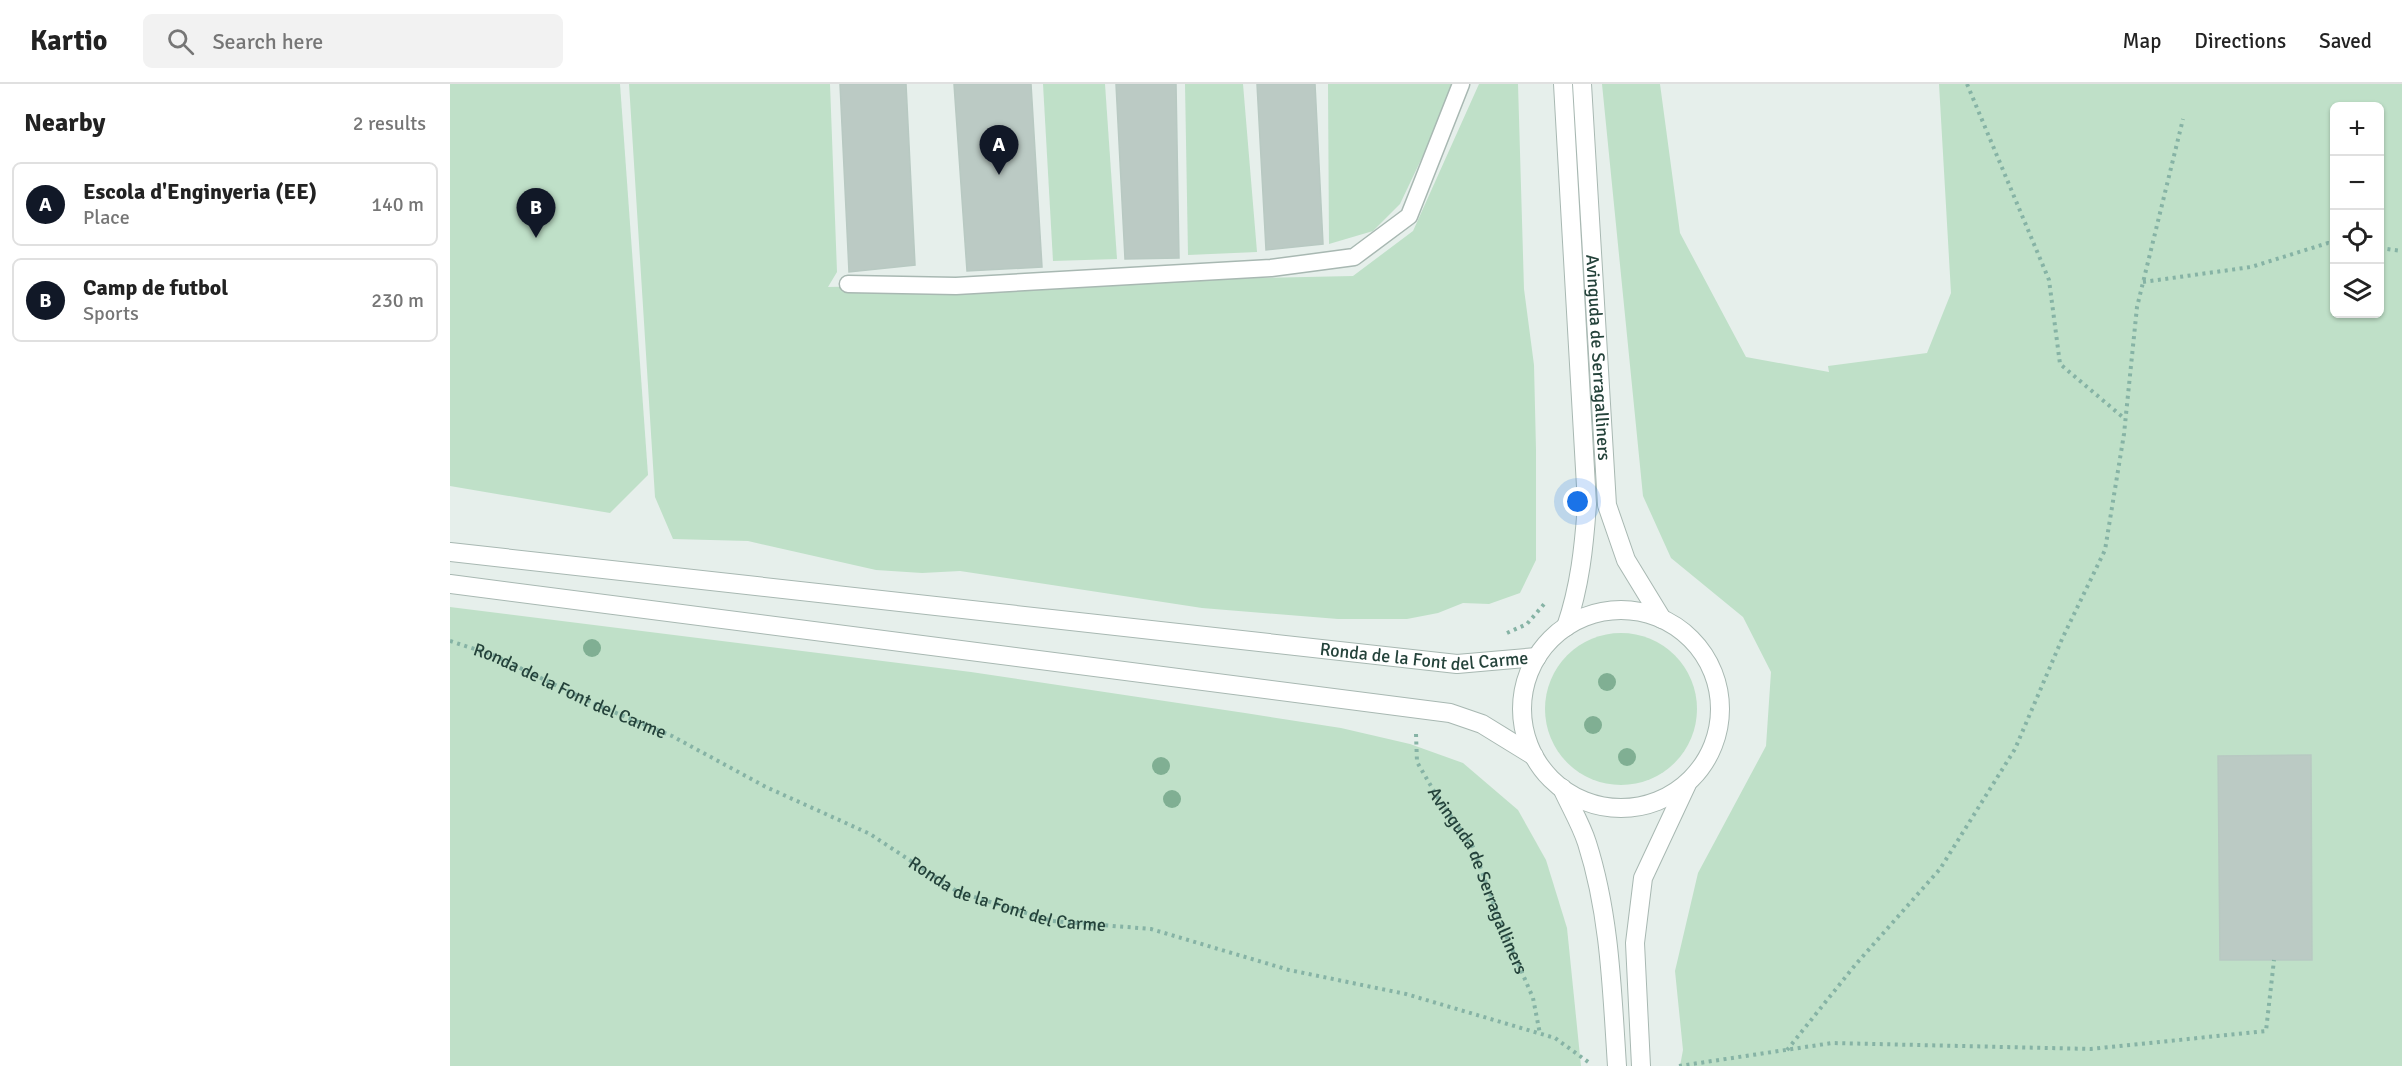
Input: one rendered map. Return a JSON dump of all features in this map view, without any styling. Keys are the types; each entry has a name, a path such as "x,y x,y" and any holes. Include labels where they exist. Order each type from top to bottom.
{"street":[{"name":"Avinguda de Serragalliners","path":"1563,84 1587,504 1583,564 1578,590 1566,627"},
{"name":"Avinguda de Serragalliners","path":"1582,84 1607,505 1626,560 1662,620"},
{"name":"Ronda de la Font del Carme","path":"450,552 1456,664 1537,657"},
{"path":"450,584 1450,713 1482,724 1534,756"},
{"path":"1641,1066 1635,943 1643,878 1687,783 1707,760 1715,741 1719,720 1718,690 1707,661 1695,644 1662,620 1643,613 1614,611 1594,614 1566,627 1537,657 1528,675 1522,706 1524,727 1534,756 1546,774 1562,788 1597,805 1626,808 1654,803 1687,783"},
{"path":"1562,788 1587,841 1599,889 1609,947 1617,1066"}],"lane":[{"path":"848,284 956,286 1271,268 1354,257 1409,216 1461,84"}],"path":[{"path":"1967,84 2049,279 2060,364 2126,419"},
{"path":"1787,1050 1856,964 1940,869 2015,749 2062,639 2105,550 2126,419 2137,307 2183,118"},
{"path":"2143,282 2252,267 2330,243"},
{"path":"2384,249 2402,251"},
{"path":"1506,634 1527,624 1547,601"},
{"name":"Ronda de la Font del Carme","path":"450,641 493,655 597,705 672,736 766,787 870,834 958,892 1052,921 1151,929 1289,970 1406,994 1555,1038 1593,1066"},
{"name":"Avinguda de Serragalliners","path":"1417,728 1417,762 1438,798 1473,847 1499,919 1533,998 1540,1034"},
{"path":"1679,1066 1832,1043 2091,1049 2266,1030 2274,960"}],"green space":[{"path":"450,84 620,84 648,475 610,513 450,486"},
{"path":"629,84 830,84 837,272 828,287 1353,276 1413,231 1479,84 1518,84 1524,289 1534,365 1536,450 1536,560 1520,593 1489,604 1463,603 1438,613 1407,619 1338,619 1202,608 960,571 922,573 876,570 748,541 673,539 655,497"},
{"path":"1043,84 1105,84 1117,259 1053,261"},
{"path":"1185,84 1243,84 1257,252 1188,255"},
{"path":"1328,84 1457,84 1400,204 1373,231 1329,244"},
{"path":"1602,84 1660,84 1680,233 1746,357 1829,372 1828,366 1927,353 1951,293 1939,84 2402,84 2402,1066 1680,1066 1683,1050 1675,971 1698,873 1766,746 1771,672 1743,617 1671,558 1643,496"},
{"path":"450,607 971,672 1245,713 1341,728 1410,744 1463,763 1518,810 1546,860 1567,928 1581,1066 450,1066"},
{"path":"1621,633 1650,639 1675,655 1691,680 1697,709 1691,738 1675,763 1650,779 1621,785 1592,779 1567,763 1551,738 1545,709 1551,680 1567,655 1592,639"}],"building":[{"path":"840,84 906,84 915,265 849,272"},
{"path":"954,84 1031,84 1042,267 967,271"},
{"path":"1116,84 1176,84 1179,258 1125,259"},
{"path":"1257,84 1315,84 1323,244 1266,250"},
{"path":"2311,755 2312,960 2220,960 2218,756"}],"place":[{"name":"Escola d'Enginyeria (EE)","path":"999,175"},
{"name":"Camp de futbol","path":"536,238"}]}
